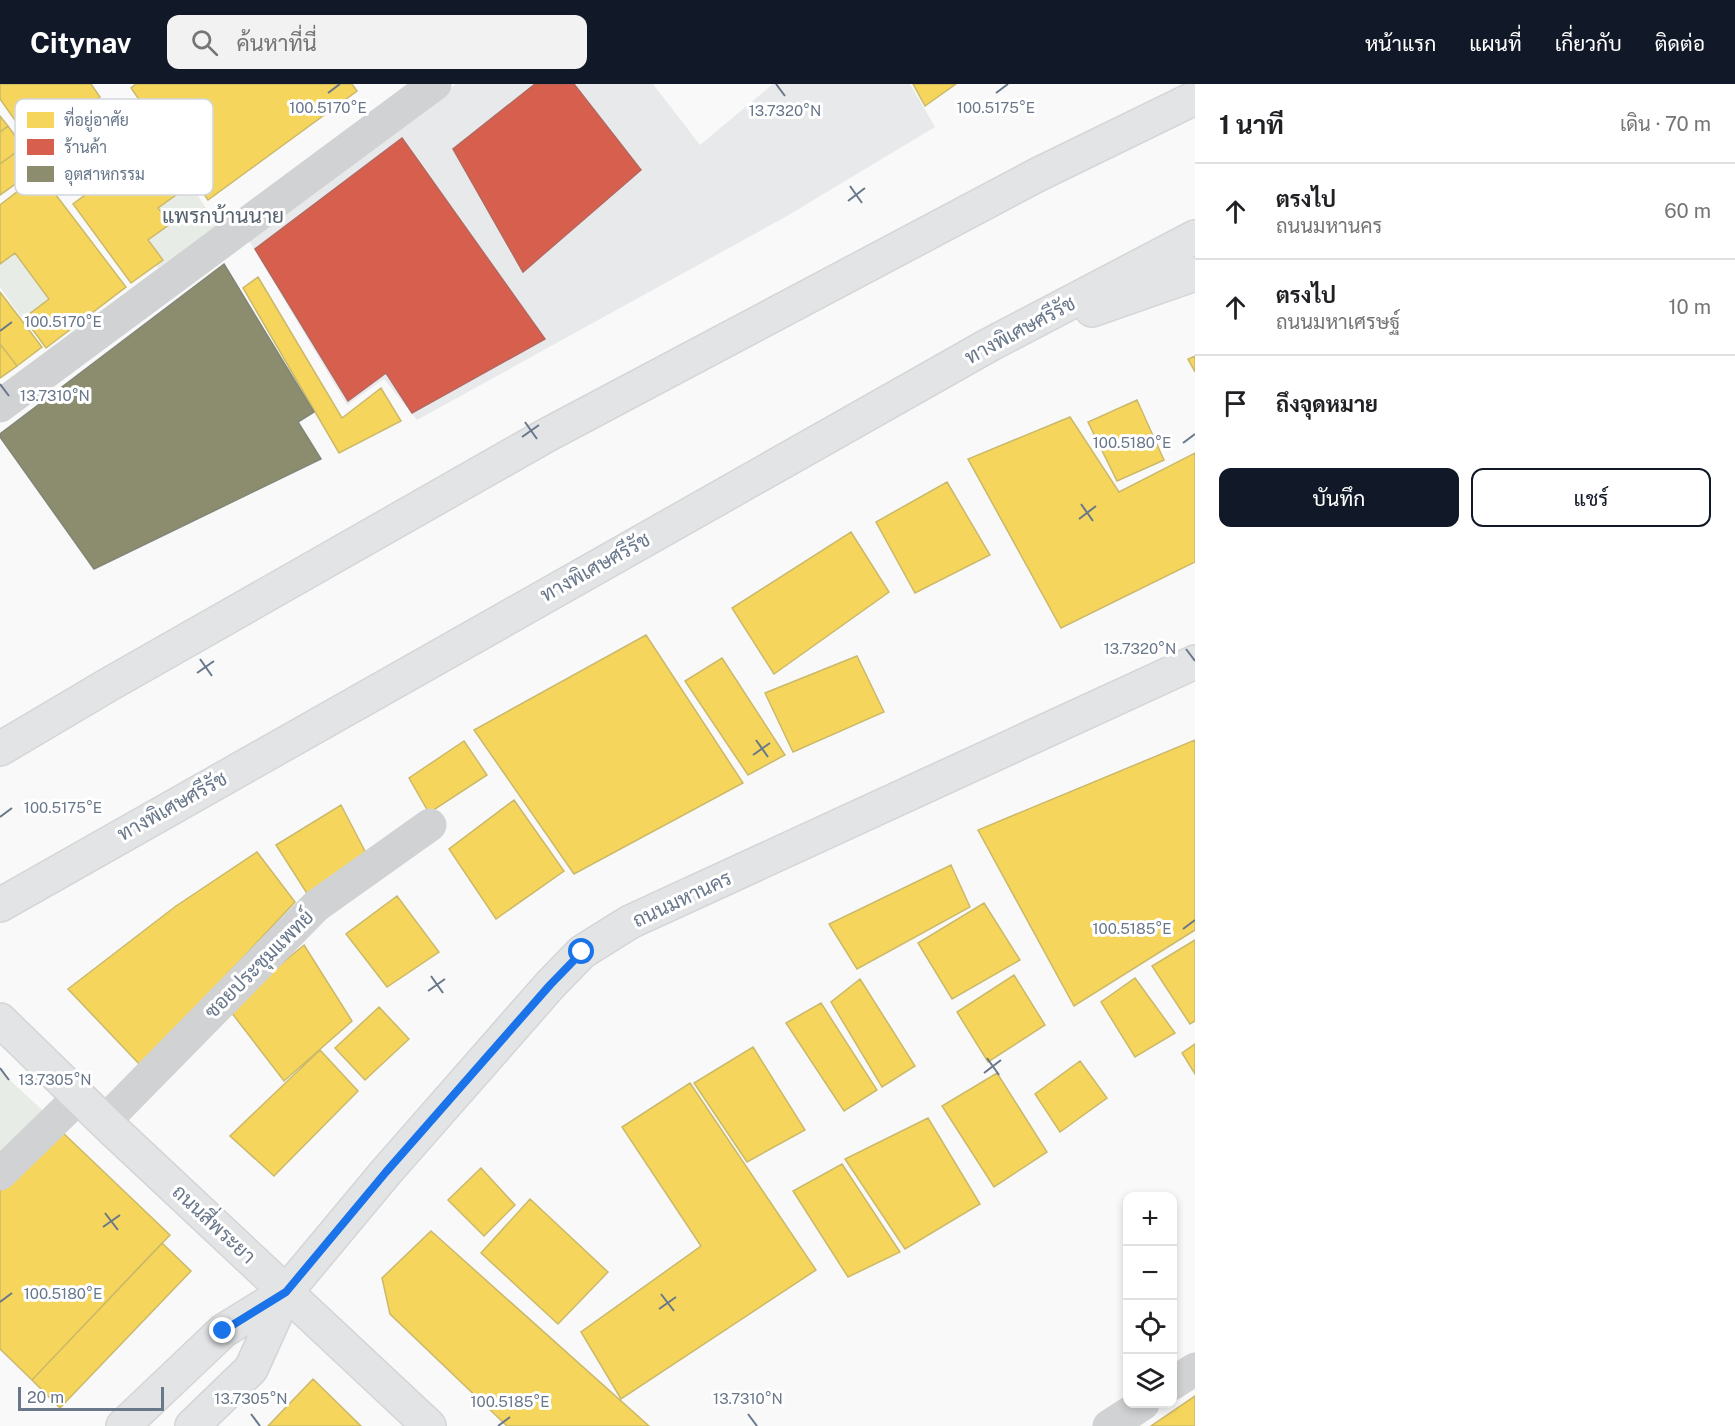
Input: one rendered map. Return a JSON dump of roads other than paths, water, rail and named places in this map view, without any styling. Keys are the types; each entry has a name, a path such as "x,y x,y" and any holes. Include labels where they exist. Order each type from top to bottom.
{"main road":[{"path":"0,749 547,435 1037,175 1195,98"},
{"name":"ทางพิเศษศรีรัช","path":"0,905 990,345 1195,237"},
{"path":"990,345 1195,274"},
{"name":"ถนนมหานคร","path":"286,1292 386,1172 550,985 582,952 630,922 1195,662"},
{"name":"ถนนสี่พระยา","path":"0,1020 429,1426"},
{"path":"123,1426 223,1331 286,1292"},
{"path":"192,1426 251,1370 286,1292"}],"street":[{"path":"0,406 435,84"},
{"name":"ซอยประชุมแพทย์","path":"105,1121 316,906 430,825"},
{"path":"0,1174 79,1097"},
{"path":"1177,1381 1195,1369"},
{"path":"1109,1426 1137,1408"}],"district":[{"name":"แพรกบ้านนาย","path":"223,216"}]}
